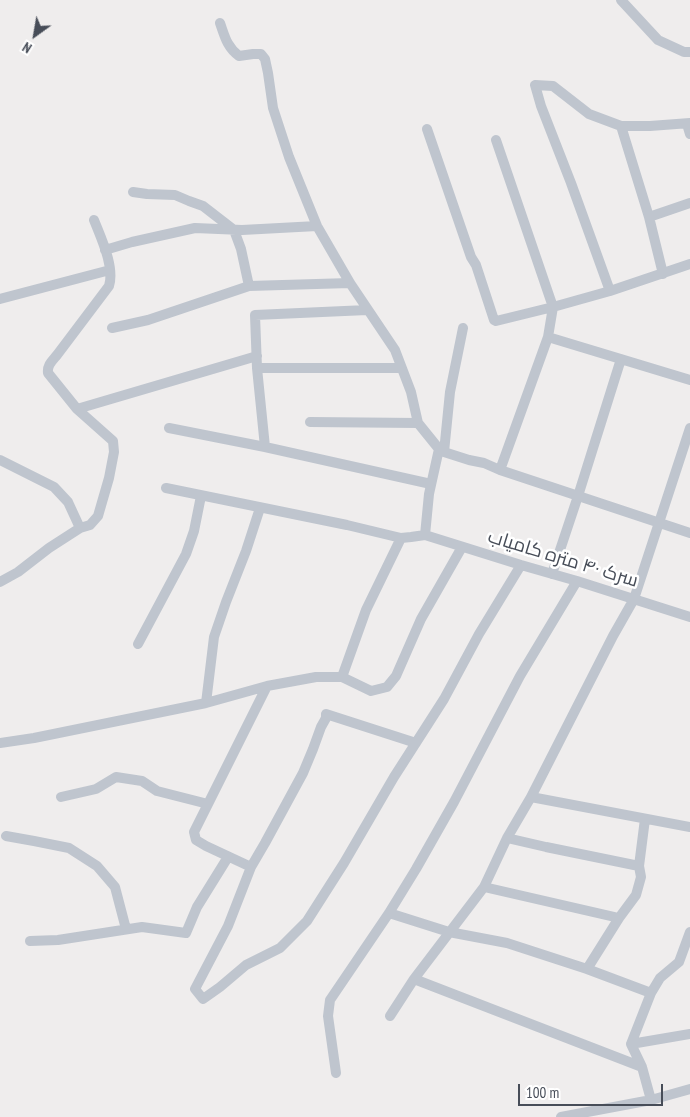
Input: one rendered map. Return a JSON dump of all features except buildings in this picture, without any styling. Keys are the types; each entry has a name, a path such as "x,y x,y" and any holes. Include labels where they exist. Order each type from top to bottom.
{"street":[{"path":"621,0 658,40 684,52 690,52"},
{"path":"220,23 228,45 238,56 260,54 265,59 273,108 289,157 317,226 350,283 395,350 411,392 418,423 442,451 484,463 690,533"},
{"path":"610,290 541,106 535,85 553,86 589,114 621,126 688,123 690,134"},
{"path":"621,126 649,218 663,274"},
{"path":"427,129 471,257 476,265 494,320 497,322 610,290 690,264"},
{"path":"496,140 553,307 548,338 500,470"},
{"path":"133,192 175,195 203,206 234,230 241,249 249,286"},
{"path":"649,218 690,203"},
{"path":"0,582 18,572 49,548 80,528 90,524 98,516 109,478 114,452 113,441 78,409 48,373 49,364 109,286 110,270 94,220"},
{"path":"105,250 195,228 234,230 317,226"},
{"path":"0,299 110,270"},
{"path":"112,328 148,320 249,286 350,283"},
{"path":"265,447 257,368 255,315 367,310"},
{"path":"166,488 401,538 425,535 429,494 442,451 450,392 463,328"},
{"path":"548,338 690,380"},
{"path":"78,409 257,356"},
{"path":"552,574 620,359"},
{"path":"257,368 401,368"},
{"path":"310,422 418,423"},
{"path":"169,428 431,484"},
{"path":"390,1016 414,979 484,887 634,599 690,428"},
{"path":"0,460 54,487 68,502 80,528"},
{"path":"138,644 186,554 194,531 201,496"},
{"path":"206,703 214,637 260,508"},
{"name":"سرک ۴۰ متره کامیاب","path":"425,535 690,617"},
{"path":"342,677 354,648 366,610 401,538"},
{"path":"0,743 34,738 206,703 267,686 316,676 342,677 371,691 387,687 396,676 421,620 462,547"},
{"path":"416,743 326,714 326,718 302,773 266,843 251,867 228,926 195,989 203,998 220,987 246,965 280,948 307,921 344,863 394,777 416,743 444,699 479,634 521,565"},
{"path":"336,1072 328,1016 330,1000 389,913 416,869 454,802 520,676 577,581"},
{"path":"251,867 196,840 194,832 267,686"},
{"path":"61,797 96,790 116,776 142,781 157,790 208,804"},
{"path":"531,797 690,827"},
{"path":"587,969 636,895 641,877 639,866 645,819"},
{"path":"6,836 69,848 97,866 115,887 126,929"},
{"path":"508,838 639,866"},
{"path":"30,941 58,940 142,927 186,933 197,907 228,856"},
{"path":"484,887 619,918"},
{"path":"389,913 449,932 507,943 587,969 651,993"},
{"path":"651,1100 642,1068 631,1044 651,993 660,978 679,962 690,932"},
{"path":"414,979 642,1068"},
{"path":"631,1044 690,1034"},
{"path":"561,1117 651,1100 690,1090"}]}
